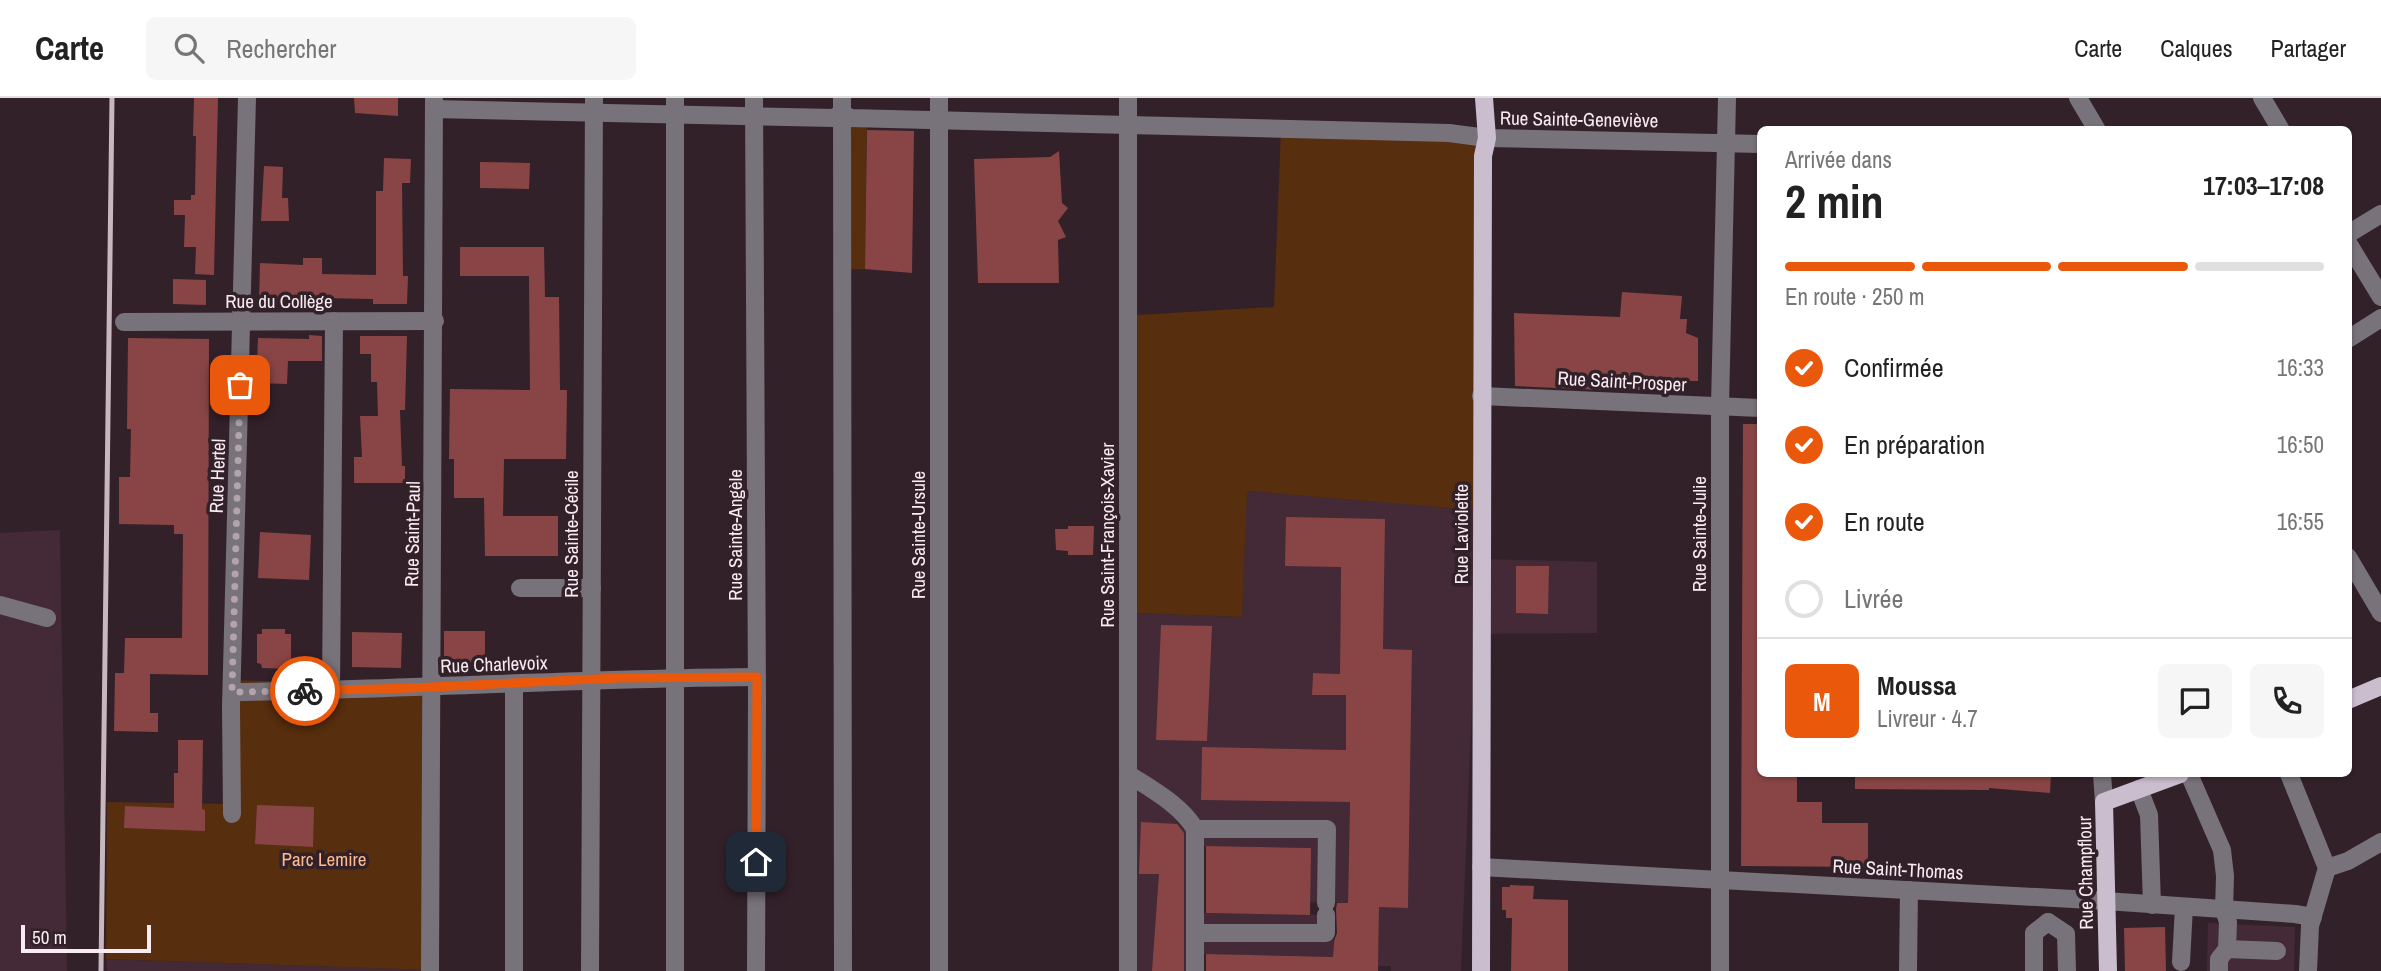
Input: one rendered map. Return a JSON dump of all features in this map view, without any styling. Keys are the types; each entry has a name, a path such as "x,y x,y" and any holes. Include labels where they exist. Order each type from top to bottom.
{"main road":[{"name":"Rue Laviolette","path":"1481,971 1481,396 1483,156 1487,138 1484,98"},
{"path":"2352,698 2381,686"},
{"path":"2104,802 2172,777"},
{"name":"Rue Champflour","path":"2104,802 2108,971"}],"street":[{"name":"Rue Hertel","path":"232,814 232,692 247,98"},
{"name":"Rue Sainte-Ursule","path":"939,98 939,971"},
{"name":"Rue Saint-François-Xavier","path":"1128,98 1128,971"},
{"name":"Rue Sainte-Julie","path":"1720,971 1720,406 1727,98"},
{"path":"2078,98 2094,126"},
{"path":"2262,98 2279,126"},
{"name":"Rue Sainte-Geneviève","path":"434,103 755,107 834,118 842,105 850,118 1757,144"},
{"name":"Rue Saint-Paul","path":"430,971 434,103"},
{"name":"Rue Sainte-Cécile","path":"590,971 594,105"},
{"path":"842,105 843,971"},
{"path":"675,106 675,971"},
{"name":"Rue Sainte-Angèle","path":"755,107 756,971"},
{"path":"2352,232 2381,214"},
{"path":"2352,250 2381,297"},
{"path":"2352,337 2381,318"},
{"path":"331,690 334,321"},
{"name":"Rue du Collège","path":"124,322 435,321"},
{"name":"Rue Saint-Prosper","path":"1481,396 1757,408"},
{"path":"2352,564 2381,613"},
{"path":"520,588 592,588"},
{"path":"0,605 47,618"},
{"name":"Rue Charlevoix","path":"232,692 757,677"},
{"path":"514,684 514,971"},
{"path":"1128,774 1160,795 1191,822 1195,829 1195,971"},
{"name":"Rue Champflour","path":"2102,777 2104,802"},
{"path":"2190,777 2220,844 2225,867 2224,910 2228,922 2226,960 2277,951"},
{"path":"2290,777 2327,868 2310,926 2308,971"},
{"path":"2139,789 2149,815 2152,905"},
{"path":"1195,829 1327,829 1326,933 1195,933"},
{"path":"2327,868 2348,861 2381,842"},
{"name":"Rue Saint-Thomas","path":"1481,867 2049,898 2313,917"},
{"path":"1908,971 1909,890"},
{"path":"2034,971 2034,933 2048,922 2049,898"},
{"path":"2181,962 2184,907"},
{"path":"2048,922 2066,934 2067,971"}],"shaded area":[{"path":"1246,491 1480,510 1461,971 1391,971 1391,966 1378,966 1379,907 1408,907 1412,651 1383,649 1341,567 1340,674 1313,673 1312,694 1346,695 1346,750 1202,747 1201,799 1350,802 1348,903 1310,902 1310,848 1202,846 1201,913 1334,915 1333,957 1200,954 1199,971 1134,971 1135,613 1242,617"},
{"path":"60,530 67,971 0,971 0,533"},
{"path":"1482,559 1597,562 1597,633 1481,634"},
{"path":"2208,923 2295,927 2294,971 2207,971"},
{"path":"106,959 430,970 430,971 107,971"}],"green space":[{"path":"844,113 867,114 865,269 844,270"},
{"path":"1281,129 1487,138 1475,510 1247,491 1242,617 1135,613 1137,315 1274,307"},
{"name":"Parc Lemire","path":"225,680 426,685 430,970 106,959 107,802 232,804"}],"building":[{"path":"194,98 218,98 214,275 195,274 196,247 184,247 185,215 174,215 174,200 191,200 191,195 195,195"},
{"path":"354,98 398,98 398,116 355,113"},
{"path":"867,130 914,131 912,273 865,269"},
{"path":"1059,151 1062,203 1068,208 1058,221 1066,237 1058,240 1059,283 978,283 974,159 1050,157"},
{"path":"384,158 411,159 410,183 402,183 403,276 408,276 407,304 373,304 373,299 321,298 287,299 287,304 259,303 260,263 303,265 303,258 322,258 322,274 376,275 376,191 383,191"},
{"path":"480,162 530,163 529,189 480,188"},
{"path":"264,166 283,167 282,198 288,198 289,221 261,221"},
{"path":"460,247 544,247 545,297 559,297 560,390 567,390 566,459 504,459 503,516 558,516 558,556 485,556 484,498 454,498 454,459 449,459 450,389 530,390 529,276 460,276"},
{"path":"173,279 206,280 206,305 173,304"},
{"path":"1622,292 1682,296 1680,319 1687,319 1686,333 1698,338 1698,381 1679,381 1679,390 1515,386 1514,313 1620,317"},
{"path":"309,335 322,336 322,361 288,361 287,384 256,383 258,338 309,339"},
{"path":"360,336 407,336 405,410 400,410 405,483 354,483 354,457 362,457 360,416 378,416 377,382 371,382 371,354 360,354"},
{"path":"128,338 209,339 208,675 150,674 150,713 158,713 158,732 114,731 115,673 124,673 125,638 182,638 183,534 174,534 174,525 119,524 119,477 130,477 131,429 127,429"},
{"path":"1743,424 1757,424 1757,777 1797,777 1797,802 1822,802 1822,823 1868,823 1868,867 1741,866"},
{"path":"1286,517 1385,519 1383,649 1412,650 1408,908 1379,907 1378,971 1206,971 1206,954 1333,957 1337,933 1337,903 1348,903 1350,802 1201,800 1202,747 1346,750 1346,695 1312,695 1313,673 1340,674 1341,567 1285,566"},
{"path":"1068,526 1094,526 1093,555 1068,555 1068,551 1056,550 1055,529 1068,529"},
{"path":"260,532 311,535 309,580 258,578"},
{"path":"1516,566 1549,566 1548,614 1516,613"},
{"path":"1161,625 1212,626 1207,741 1156,740"},
{"path":"262,629 285,629 285,634 291,634 291,663 288,664 288,669 262,668 261,664 257,663 257,634 262,634"},
{"path":"444,631 485,631 485,662 444,662"},
{"path":"352,632 402,633 401,668 352,667"},
{"path":"178,740 203,740 202,809 205,810 205,831 124,828 125,806 174,808"},
{"path":"1855,777 2051,777 2050,793 1989,788 1855,789"},
{"path":"257,805 314,807 313,847 255,844"},
{"path":"1141,822 1177,824 1184,833 1184,971 1152,971 1159,874 1139,874"},
{"path":"1206,846 1311,848 1310,915 1206,913"},
{"path":"1534,886 1533,899 1568,900 1568,971 1511,971 1512,918 1506,918 1506,910 1502,910 1502,887"},
{"path":"2165,927 2166,971 2125,971 2124,928"}],"railway":[{"path":"101,971 112,98"}],"way so far":[{"path":"240,385 232,692 305,691"}],"route":[{"path":"305,691 618,678 757,677 756,862"}]}
